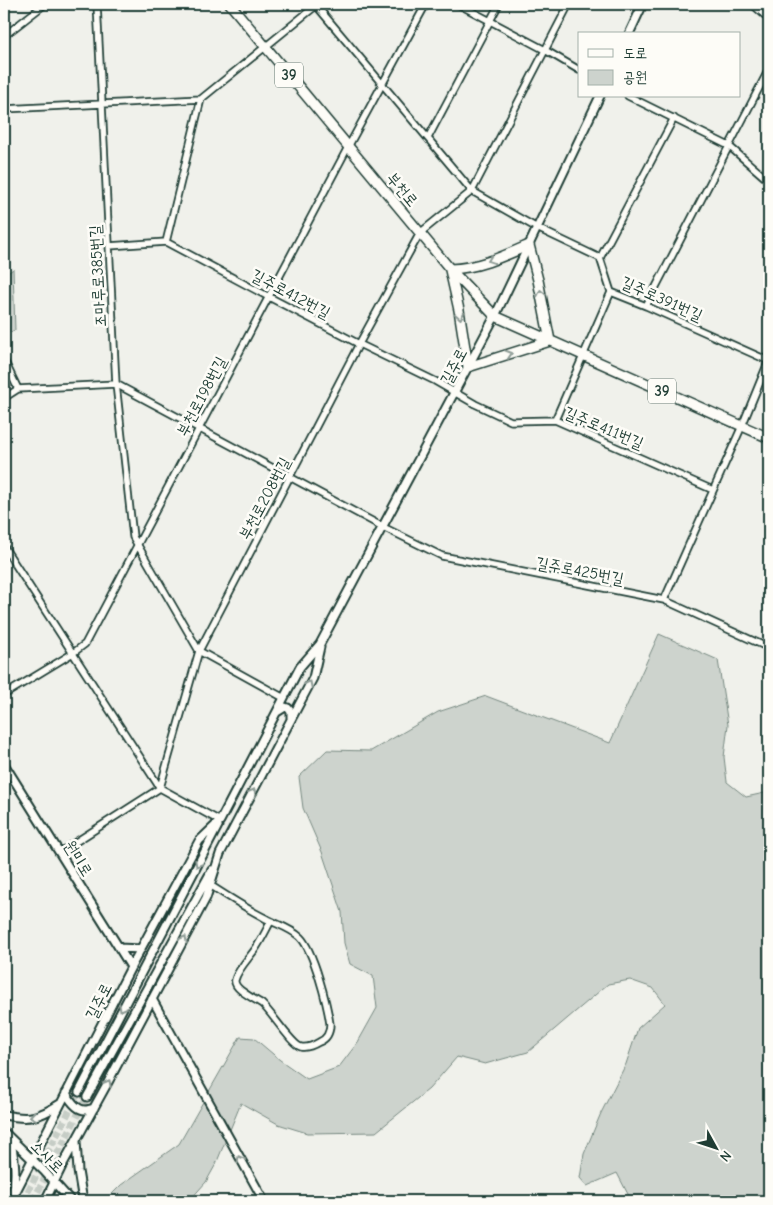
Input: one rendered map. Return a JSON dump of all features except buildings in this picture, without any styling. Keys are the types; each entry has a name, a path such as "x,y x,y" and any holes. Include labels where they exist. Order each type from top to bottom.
{"main road":[{"name":"부천로","path":"230,4 450,269 495,316 769,438"},
{"path":"529,245 550,341 468,367 450,269 489,262 529,245"}],"street":[{"path":"4,36 45,4"},
{"name":"조마루로385번길","path":"97,4 116,384 132,537 199,651"},
{"path":"109,246 166,242 201,99 316,4 472,191 537,228 600,258 674,118"},
{"name":"부천로198번길","path":"4,695 85,644 268,297 426,4"},
{"path":"458,4 578,69"},
{"path":"428,138 498,4"},
{"path":"420,233 472,191 569,4"},
{"path":"630,32 643,4"},
{"path":"752,4 769,19"},
{"path":"646,306 769,69"},
{"name":"길주로","path":"78,1092 300,667 320,644 495,316 599,98"},
{"path":"632,98 729,146 769,181"},
{"path":"4,108 201,99"},
{"name":"부천로208번길","path":"160,788 199,651 359,344 420,233"},
{"name":"길주로412번길","path":"166,242 268,297 455,392"},
{"name":"길주로391번길","path":"600,258 610,292 769,361"},
{"path":"555,420 610,292"},
{"path":"4,360 18,389"},
{"path":"664,600 769,361"},
{"path":"4,398 18,389 116,384"},
{"name":"길주로425번길","path":"116,384 383,527 442,556 664,600 769,648"},
{"name":"길주로411번길","path":"455,392 475,404 512,421 555,420 713,490"},
{"path":"4,547 160,788 220,821"},
{"name":"길주로","path":"87,1097 220,854 313,678 320,644"},
{"path":"199,651 284,698"},
{"path":"276,713 283,708 288,708 291,712 290,721"},
{"name":"원미로","path":"4,764 131,967"},
{"path":"60,852 160,788"},
{"name":"길주로","path":"11,1201 131,967 199,841 220,821"},
{"name":"길주로","path":"45,1201 206,898 220,854"},
{"path":"210,884 246,908 287,928 300,937 306,946 313,960 326,1003 330,1029 328,1035 319,1042 305,1047 298,1046 292,1041 269,1010 235,985 234,981 238,973 256,948 271,921"},
{"path":"120,948 141,949"},
{"path":"152,999 264,1201"},
{"path":"66,1093 70,1101 78,1108 84,1110 94,1108"},
{"path":"4,1115 17,1118 32,1118 45,1114 60,1104"},
{"path":"7,1135 15,1160 15,1182 11,1201"},
{"name":"소사로","path":"7,1135 71,1201"},
{"path":"76,1141 83,1201"}],"green space":[{"path":"13,269 15,330 4,335 4,276"},
{"path":"659,634 718,660 728,725 724,757 727,782 746,797 769,792 769,1201 635,1201 631,1200 617,1173 587,1186 580,1178 584,1154 601,1113 626,1064 638,1028 665,1004 653,988 630,980 608,984 528,1052 485,1064 457,1057 429,1089 376,1132 307,1133 278,1124 241,1103 216,1164 206,1182 189,1201 111,1201 108,1198 121,1185 179,1144 240,1037 254,1038 307,1079 339,1067 358,1042 377,1008 373,976 350,964 344,943 342,912 322,852 303,808 299,777 327,750 371,751 438,712 486,696 610,743"}],"tunnel":[{"path":"23,1201 79,1092"},
{"path":"33,1201 87,1097"}]}
